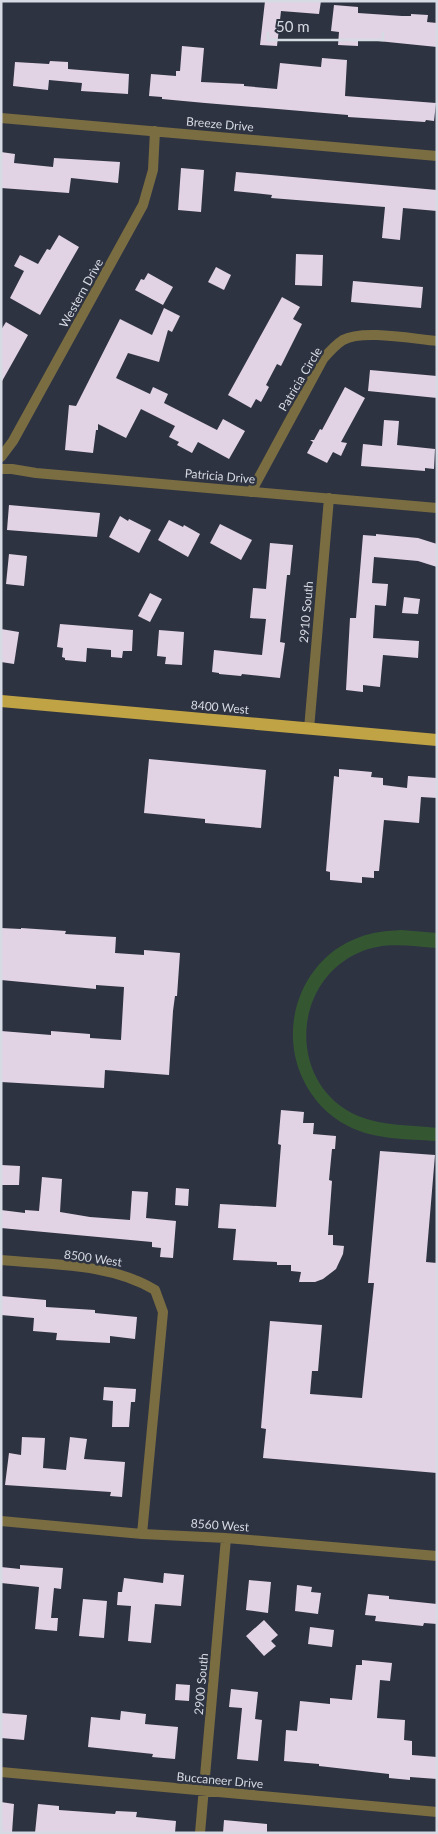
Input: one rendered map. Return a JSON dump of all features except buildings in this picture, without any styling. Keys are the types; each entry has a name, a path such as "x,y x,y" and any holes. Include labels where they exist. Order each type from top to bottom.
{"main road":[{"name":"8400 West","path":"1,701 437,740"}],"street":[{"name":"Breeze Drive","path":"1,118 437,156"},
{"name":"Western Drive","path":"1,457 13,441 144,205 153,170 155,131"},
{"name":"Patricia Circle","path":"251,492 323,359 336,345 352,336 361,335 437,341"},
{"name":"Patricia Drive","path":"1,468 46,474 437,508"},
{"name":"2910 South","path":"309,729 329,498"},
{"name":"8500 West","path":"1,1260 82,1268 126,1276 142,1282 155,1290 163,1312 142,1534"},
{"name":"8560 West","path":"1,1521 142,1534 226,1538 437,1556"},
{"name":"2900 South","path":"200,1833 226,1538"},
{"name":"Buccaneer Drive","path":"1,1772 437,1812"}],"green space":[{"path":"401,930 437,933 437,948 397,945 377,947 358,953 336,968 319,987 310,1010 306,1035 309,1059 319,1082 335,1102 358,1116 368,1119 387,1123 437,1128 437,1141 369,1134 358,1131 341,1122 327,1112 310,1092 295,1057 293,1036 295,1015 301,995 310,976 324,960 340,947 360,937 385,931"}]}
